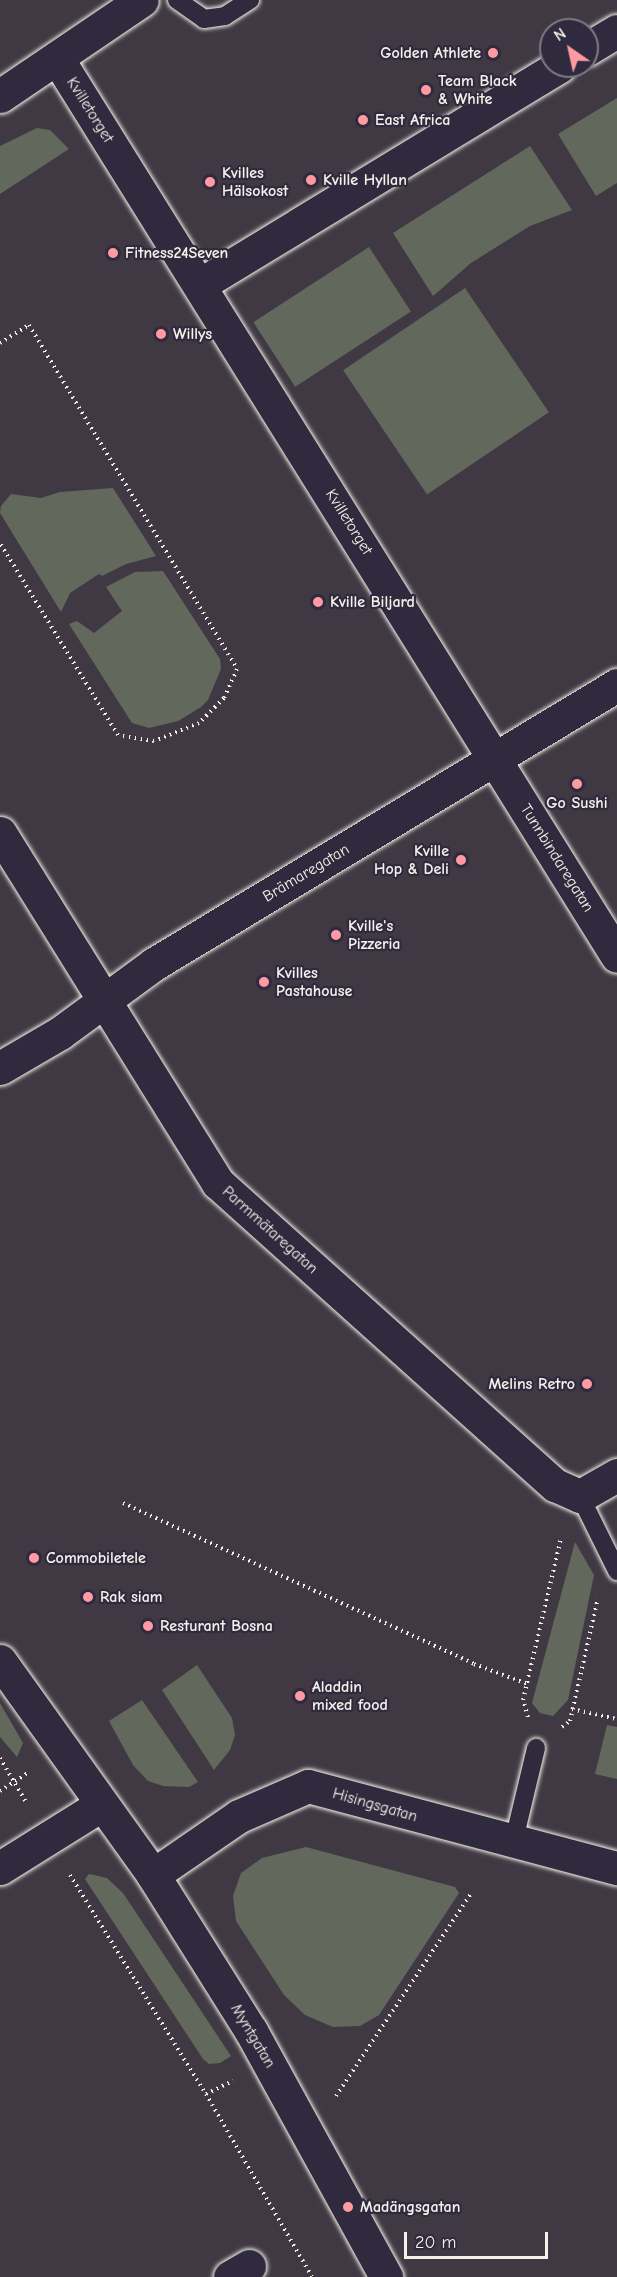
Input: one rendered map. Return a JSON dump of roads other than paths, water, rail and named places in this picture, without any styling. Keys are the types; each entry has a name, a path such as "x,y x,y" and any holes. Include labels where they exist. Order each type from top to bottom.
{"street":[{"path":"0,96 142,0"},
{"path":"599,42 617,31"},
{"name":"Kvilletorget","path":"57,58 201,284 496,760"},
{"path":"201,284 540,78"},
{"name":"Brämaregatan","path":"0,1068 60,1033 103,999 154,964 617,685"},
{"name":"Tunnbindaregatan","path":"496,760 617,956"},
{"name":"Parmmätaregatan","path":"0,833 218,1183 555,1485 580,1496"},
{"path":"580,1496 617,1474"},
{"path":"0,1661 101,1805 0,1868"},
{"name":"Hisingsgatan","path":"153,1875 238,1816 308,1786 513,1844 617,1868"},
{"name":"Myntgatan","path":"101,1805 153,1875 268,2061 386,2277"}],"lane":[{"path":"177,0 204,19 225,16 250,0"},
{"path":"580,1496 612,1564"},
{"path":"513,1844 536,1748"}],"place":[{"name":"Golden Athlete","path":"493,53"},
{"name":"Team Black & White","path":"426,90"},
{"name":"East Africa","path":"363,120"},
{"name":"Kville Hyllan","path":"311,180"},
{"name":"Kvilles Hälsokost","path":"210,182"},
{"name":"Fitness24Seven","path":"113,253"},
{"name":"Willys","path":"161,334"},
{"name":"Kville Biljard","path":"318,602"},
{"name":"Go Sushi","path":"577,784"},
{"name":"Kville Hop & Deli","path":"461,860"},
{"name":"Kville's Pizzeria","path":"336,935"},
{"name":"Kvilles Pastahouse","path":"264,982"},
{"name":"Melins Retro","path":"587,1384"},
{"name":"Commobiletele","path":"34,1558"},
{"name":"Rak siam","path":"88,1597"},
{"name":"Resturant Bosna","path":"148,1626"},
{"name":"Aladdin mixed food","path":"300,1696"},
{"name":"Madängsgatan","path":"348,2207"}]}
